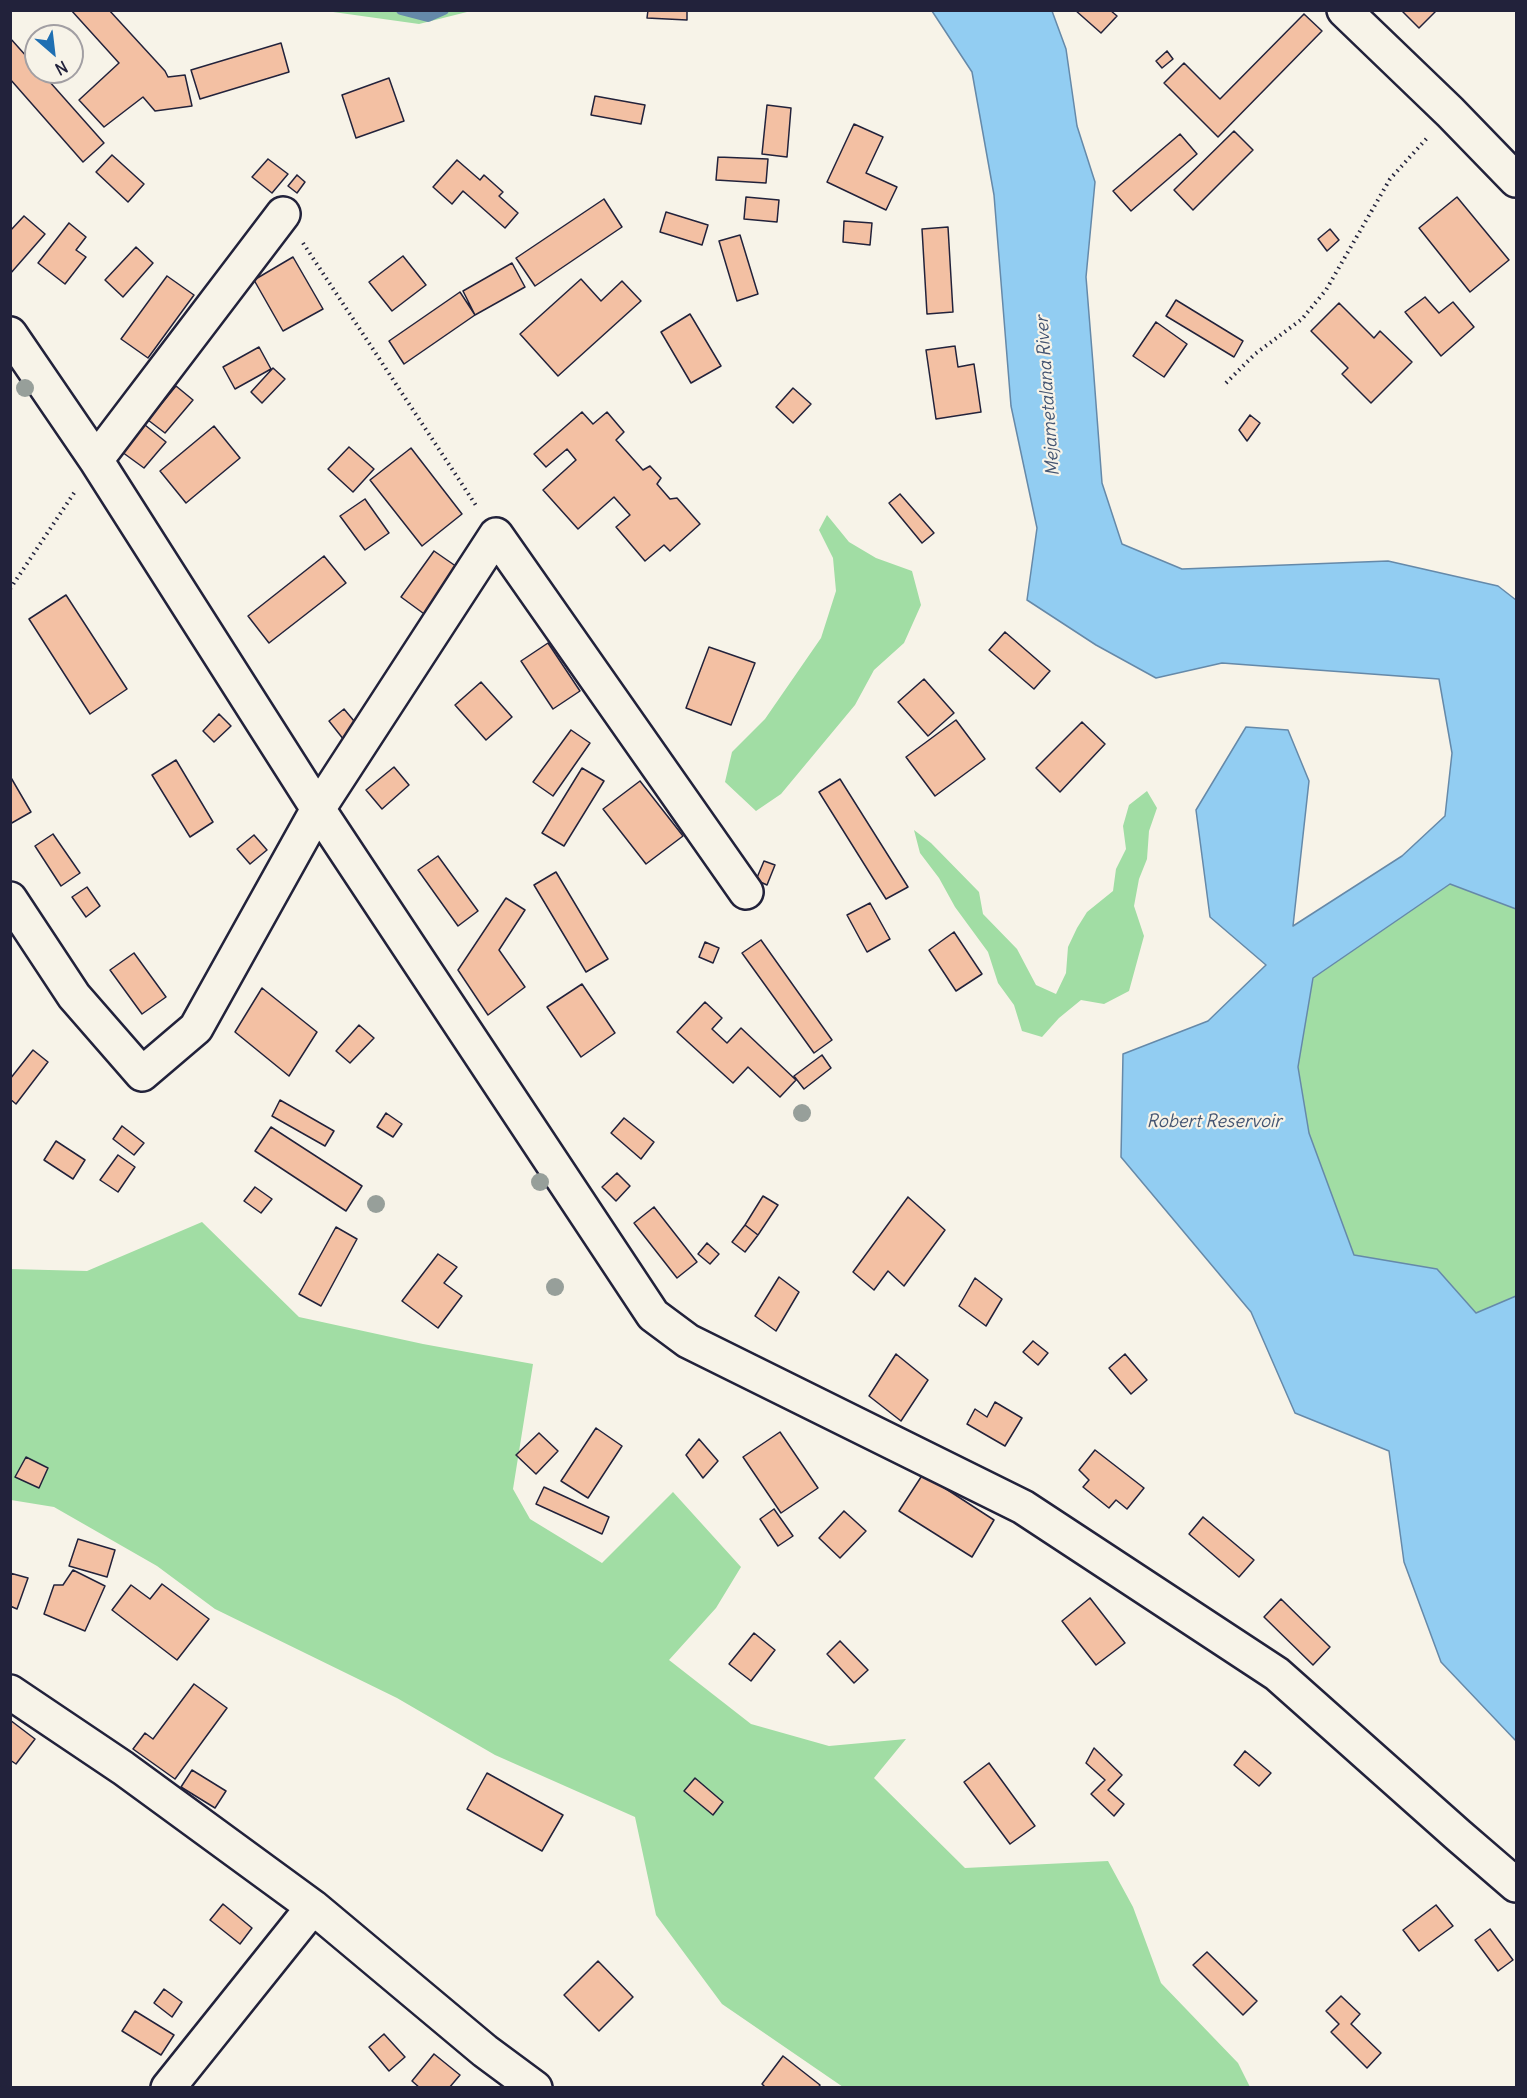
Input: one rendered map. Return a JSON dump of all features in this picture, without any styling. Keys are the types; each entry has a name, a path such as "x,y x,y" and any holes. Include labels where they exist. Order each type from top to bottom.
{"street":[{"path":"1344,10 1450,112 1516,180"},
{"path":"96,460 283,214"},
{"path":"10,334 96,460 318,809 653,1315 688,1341 1023,1507 1268,1667 1516,1885"},
{"path":"10,899 74,996 142,1074 196,1028 318,809 495,535 746,892"},
{"path":"10,1692 123,1768 313,1906 484,2051 535,2088"},
{"path":"168,2088 313,1906"}],"path":[{"path":"1226,383 1255,354 1302,319 1326,290 1390,179 1450,112"},
{"path":"283,214 495,535"},
{"path":"10,589 96,460"}],"green space":[{"path":"326,11 471,11 419,24"},
{"path":"827,515 849,542 876,558 912,571 921,605 904,643 874,670 855,705 781,794 756,811 725,782 732,752 765,719 821,638 836,591 833,558 819,530"},
{"path":"1147,791 1157,808 1149,831 1147,859 1139,879 1134,906 1144,936 1129,991 1104,1004 1081,1000 1059,1018 1042,1037 1022,1031 1014,1005 998,983 988,952 920,853 914,830 931,843 979,892 983,914 1017,949 1036,985 1056,994 1066,973 1068,947 1077,928 1087,912 1113,891 1116,869 1126,849 1123,826 1129,805"},
{"path":"1450,884 1516,909 1516,1296 1476,1314 1437,1269 1354,1255 1309,1133 1298,1067 1313,978"},
{"path":"202,1222 299,1317 423,1344 533,1364 513,1489 530,1519 602,1563 673,1492 741,1567 716,1608 669,1660 751,1724 829,1746 906,1739 874,1778 965,1868 1108,1861 1133,1907 1161,1983 1238,2063 1250,2087 843,2087 722,2004 656,1915 635,1817 495,1755 397,1698 215,1609 157,1566 54,1507 11,1500 10,1269 87,1271"}],"water":[{"name":"Robert Reservoir","path":"932,11 1052,11 1066,49 1077,126 1095,182 1086,277 1102,483 1122,544 1182,569 1388,561 1498,586 1516,600 1516,909 1450,884 1313,978 1298,1067 1309,1133 1354,1255 1437,1269 1476,1313 1516,1296 1516,1741 1441,1662 1404,1562 1389,1451 1295,1413 1251,1312 1121,1157 1123,1054 1208,1021 1266,965 1210,917 1196,810 1246,727 1288,730 1309,781 1293,926 1402,856 1445,816 1452,753 1439,679 1222,663 1156,678 1096,645 1027,600 1037,528 1011,406 994,195 972,72"}],"building":[{"path":"71,10 109,10 168,77 185,75 192,106 155,111 143,97 104,127 79,100 119,63"},
{"path":"648,10 687,10 687,20 647,18"},
{"path":"1075,10 1110,10 1117,16 1101,33"},
{"path":"1401,10 1437,10 1419,28"},
{"path":"1304,14 1322,31 1218,137 1164,83 1184,63 1220,99"},
{"path":"10,38 24,54 24,84 52,84 104,143 83,162 10,79"},
{"path":"281,43 289,72 200,99 191,70"},
{"path":"1167,51 1173,59 1162,68 1156,61"},
{"path":"389,78 404,121 356,138 342,95"},
{"path":"595,96 645,105 641,124 591,115"},
{"path":"767,105 791,108 787,157 762,154"},
{"path":"854,124 883,137 866,173 897,187 886,210 827,182"},
{"path":"1234,131 1253,150 1193,210 1174,190"},
{"path":"1180,134 1197,154 1131,211 1113,191"},
{"path":"112,155 144,184 128,202 96,172"},
{"path":"718,157 768,159 766,183 716,180"},
{"path":"268,159 288,174 272,193 252,177"},
{"path":"457,160 480,180 484,175 503,192 499,196 518,213 505,228 463,191 452,204 433,187"},
{"path":"297,175 305,182 297,193 288,186"},
{"path":"746,197 779,200 777,222 744,219"},
{"path":"1457,197 1509,260 1470,292 1419,228"},
{"path":"604,199 622,227 535,286 516,258"},
{"path":"666,212 708,225 702,245 660,232"},
{"path":"24,216 45,234 10,274 10,231"},
{"path":"844,221 872,223 870,245 843,242"},
{"path":"69,223 86,237 76,250 86,257 65,284 38,263"},
{"path":"948,227 953,312 927,314 922,229"},
{"path":"1330,229 1339,240 1327,251 1318,239"},
{"path":"740,235 758,294 737,301 719,241"},
{"path":"136,247 153,263 123,297 105,280"},
{"path":"403,256 426,285 392,311 369,282"},
{"path":"293,257 323,309 283,331 254,280"},
{"path":"512,263 525,287 475,315 463,291"},
{"path":"167,276 194,295 148,358 121,339"},
{"path":"581,279 601,301 622,281 641,301 558,376 520,334"},
{"path":"460,292 475,315 404,364 389,341"},
{"path":"1425,297 1439,313 1453,302 1474,327 1441,356 1405,312"},
{"path":"1176,300 1243,341 1234,357 1166,316"},
{"path":"1339,303 1374,338 1380,331 1412,362 1371,403 1342,374 1348,368 1311,331"},
{"path":"690,314 721,366 691,383 661,332"},
{"path":"1156,322 1187,344 1164,377 1133,356"},
{"path":"955,346 958,367 974,364 981,412 936,419 926,350"},
{"path":"259,347 271,369 235,389 223,367"},
{"path":"273,368 285,379 262,403 251,392"},
{"path":"176,386 193,400 165,433 148,420"},
{"path":"793,388 811,404 793,423 776,407"},
{"path":"582,412 593,424 607,412 624,432 616,440 643,470 650,466 661,478 657,484 670,499 677,498 700,524 670,551 664,545 645,561 616,527 630,515 614,497 578,529 543,490 576,460 567,449 546,467 534,454"},
{"path":"1250,415 1260,423 1247,441 1239,430"},
{"path":"145,425 166,442 144,468 122,452"},
{"path":"214,426 240,458 186,503 160,471"},
{"path":"349,447 374,469 353,492 328,469"},
{"path":"411,448 462,514 422,546 370,480"},
{"path":"900,494 934,533 922,543 889,503"},
{"path":"365,499 389,533 365,550 340,516"},
{"path":"434,551 460,569 427,616 401,597"},
{"path":"324,556 346,583 269,643 248,616"},
{"path":"66,595 127,689 90,714 29,619"},
{"path":"1005,632 1050,671 1034,689 989,650"},
{"path":"548,643 580,691 553,709 521,661"},
{"path":"709,647 755,663 731,725 686,708"},
{"path":"924,679 954,713 928,736 898,702"},
{"path":"481,682 512,717 486,740 455,705"},
{"path":"344,709 359,727 344,740 329,721"},
{"path":"219,714 231,726 214,742 203,731"},
{"path":"956,720 985,759 935,796 906,757"},
{"path":"1082,722 1105,744 1060,792 1036,768"},
{"path":"571,730 590,743 553,796 533,782"},
{"path":"176,760 213,822 190,837 152,775"},
{"path":"394,767 409,785 382,809 366,790"},
{"path":"582,768 604,781 564,846 542,833"},
{"path":"10,776 31,812 10,824"},
{"path":"840,779 908,887 886,899 819,792"},
{"path":"640,781 683,836 646,864 603,809"},
{"path":"53,834 80,873 61,886 35,846"},
{"path":"254,835 267,850 250,864 237,849"},
{"path":"438,856 478,911 458,926 418,870"},
{"path":"764,861 775,865 767,885 756,880"},
{"path":"556,872 608,959 586,972 534,885"},
{"path":"87,887 100,906 86,917 72,897"},
{"path":"506,898 525,910 499,950 525,987 488,1015 458,970"},
{"path":"870,903 890,939 867,952 847,915"},
{"path":"954,932 982,974 956,991 929,950"},
{"path":"761,940 832,1040 814,1053 742,953"},
{"path":"705,942 719,948 713,963 699,957"},
{"path":"134,953 166,997 142,1014 110,970"},
{"path":"582,984 615,1033 581,1057 547,1007"},
{"path":"262,988 317,1032 289,1076 235,1032"},
{"path":"705,1002 722,1018 712,1029 727,1043 741,1028 796,1080 780,1097 748,1067 733,1083 677,1032"},
{"path":"359,1025 374,1038 350,1063 336,1051"},
{"path":"33,1050 48,1062 16,1104 10,1099 10,1079"},
{"path":"822,1055 831,1068 804,1089 794,1076"},
{"path":"280,1100 334,1131 325,1146 272,1116"},
{"path":"386,1113 402,1124 393,1137 377,1127"},
{"path":"624,1118 654,1142 641,1159 611,1133"},
{"path":"122,1126 144,1143 134,1155 113,1139"},
{"path":"271,1127 362,1186 346,1211 255,1151"},
{"path":"56,1141 85,1160 73,1179 44,1160"},
{"path":"118,1155 135,1167 118,1192 100,1180"},
{"path":"617,1173 630,1186 616,1201 602,1187"},
{"path":"255,1187 272,1199 261,1213 244,1201"},
{"path":"763,1196 778,1205 758,1235 745,1225"},
{"path":"908,1197 945,1230 904,1286 888,1271 874,1290 853,1272"},
{"path":"654,1207 697,1262 677,1278 634,1223"},
{"path":"745,1225 758,1235 745,1252 732,1242"},
{"path":"336,1227 357,1239 321,1306 299,1294"},
{"path":"707,1243 719,1254 710,1264 698,1254"},
{"path":"438,1254 457,1267 444,1283 462,1296 438,1328 402,1301"},
{"path":"779,1277 799,1292 776,1331 755,1316"},
{"path":"975,1278 1002,1299 986,1326 959,1306"},
{"path":"1033,1341 1048,1353 1038,1365 1023,1352"},
{"path":"896,1354 928,1380 901,1421 869,1396"},
{"path":"1125,1354 1147,1380 1131,1394 1109,1368"},
{"path":"995,1402 1022,1418 1005,1446 967,1424 975,1409 987,1417"},
{"path":"596,1428 622,1446 588,1498 561,1481"},
{"path":"780,1432 818,1488 781,1513 743,1457"},
{"path":"539,1433 558,1451 536,1474 516,1455"},
{"path":"699,1439 718,1461 703,1478 686,1455"},
{"path":"1095,1450 1144,1488 1127,1509 1116,1500 1109,1508 1083,1487 1089,1480 1079,1470"},
{"path":"26,1457 48,1468 39,1488 15,1477"},
{"path":"923,1474 994,1520 972,1557 899,1511"},
{"path":"544,1487 609,1517 602,1534 536,1504"},
{"path":"774,1509 793,1536 778,1546 760,1519"},
{"path":"844,1511 866,1531 840,1558 819,1538"},
{"path":"1203,1517 1254,1560 1239,1577 1189,1534"},
{"path":"78,1539 115,1550 107,1577 69,1566"},
{"path":"73,1570 105,1586 85,1631 44,1614 54,1585 63,1585"},
{"path":"10,1573 28,1578 17,1609 10,1606"},
{"path":"162,1584 209,1619 177,1660 112,1610 131,1585 150,1599"},
{"path":"1090,1598 1125,1643 1096,1665 1062,1621"},
{"path":"1281,1599 1330,1647 1313,1665 1264,1617"},
{"path":"754,1633 775,1650 751,1681 729,1664"},
{"path":"840,1641 868,1670 854,1683 827,1654"},
{"path":"194,1684 227,1708 175,1779 133,1749 145,1733 153,1739"},
{"path":"10,1720 35,1739 16,1764 10,1760"},
{"path":"1094,1748 1122,1775 1108,1790 1124,1804 1114,1816 1091,1794 1105,1780 1086,1763"},
{"path":"1245,1751 1271,1773 1259,1786 1234,1765"},
{"path":"989,1763 1035,1826 1010,1844 964,1782"},
{"path":"192,1770 226,1791 215,1808 181,1787"},
{"path":"487,1773 563,1815 542,1851 467,1809"},
{"path":"695,1778 723,1802 713,1815 684,1791"},
{"path":"223,1904 252,1928 240,1944 210,1920"},
{"path":"1436,1905 1453,1926 1419,1951 1403,1930"},
{"path":"1490,1929 1513,1960 1498,1971 1475,1940"},
{"path":"1207,1952 1257,2001 1243,2015 1193,1965"},
{"path":"598,1961 633,1997 599,2031 564,1995"},
{"path":"164,1989 182,2002 172,2017 154,2003"},
{"path":"1341,1996 1360,2014 1351,2024 1381,2053 1367,2068 1331,2032 1339,2024 1326,2011"},
{"path":"135,2011 174,2035 161,2055 122,2031"},
{"path":"384,2034 405,2057 389,2071 369,2047"},
{"path":"434,2054 460,2075 449,2088 420,2088 412,2081"},
{"path":"783,2056 820,2085 818,2088 766,2088 762,2084"}],"waterway":[{"name":"Mejametalana River","path":"401,10 428,17 444,10"}]}
